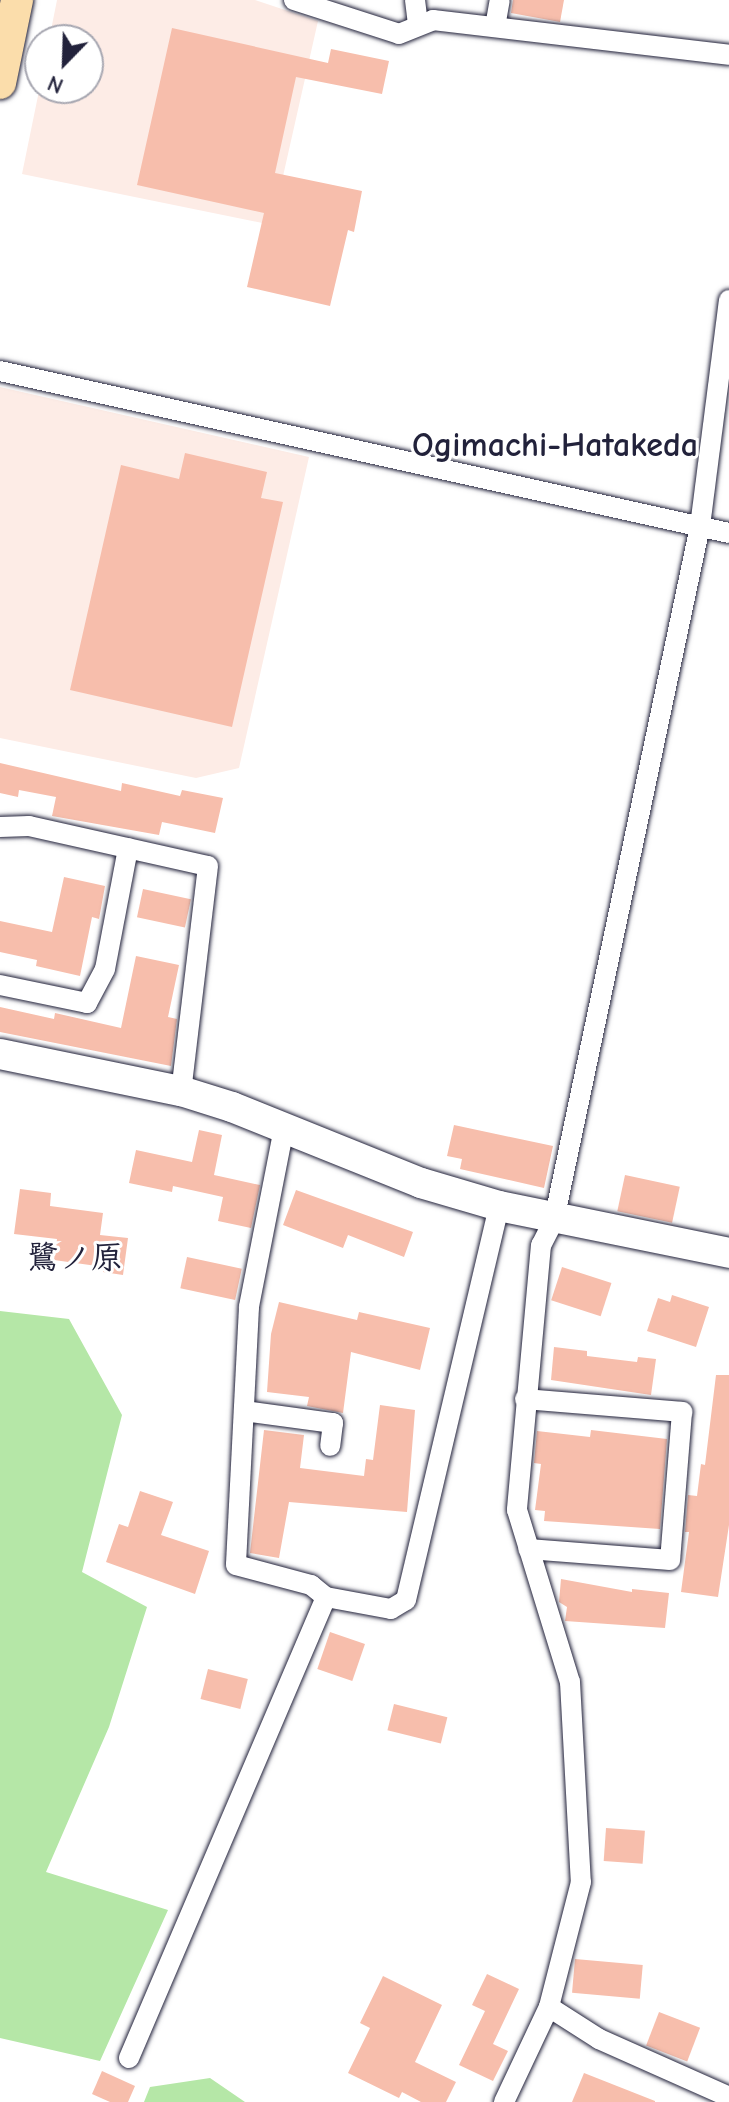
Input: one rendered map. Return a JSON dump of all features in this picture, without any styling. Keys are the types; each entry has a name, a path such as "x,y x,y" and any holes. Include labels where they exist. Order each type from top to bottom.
{"main road":[{"path":"0,83 17,0"}],"street":[{"path":"294,0 399,34 418,23 433,20 729,55"},
{"path":"415,0 418,23"},
{"path":"495,27 500,0"},
{"path":"504,2102 549,2007 581,1882 570,1682 517,1510 541,1245 554,1220 700,526 729,300"},
{"path":"0,371 729,533"},
{"path":"0,827 29,826 208,866 181,1091"},
{"path":"0,985 87,1003 105,969 128,848"},
{"path":"0,1054 181,1091 421,1183 499,1206 554,1220 729,1253"},
{"path":"284,1128 249,1307 236,1565 311,1585 326,1597 391,1609 406,1600 499,1206"},
{"path":"525,1399 682,1412 670,1560 528,1549"},
{"path":"244,1411 333,1423 330,1446"},
{"path":"129,2058 326,1597"},
{"path":"549,2007 599,2039 729,2097"}],"shaded area":[{"path":"57,0 255,0 318,21 272,225 22,174 36,104 104,104 104,24 52,24"},
{"path":"0,387 309,457 239,768 196,778 0,738"}],"green space":[{"path":"0,1311 69,1319 122,1415 82,1572 147,1607 109,1727 46,1872 168,1910 100,2061 0,2038"},
{"path":"210,2078 245,2102 144,2102 150,2087"}],"building":[{"path":"513,0 564,0 560,22 511,13"},
{"path":"172,28 328,63 331,49 389,61 382,94 296,77 275,173 362,191 354,232 348,230 330,306 247,287 264,213 137,185"},
{"path":"185,453 267,472 261,498 283,502 232,727 70,690 121,465 179,479"},
{"path":"0,763 121,791 122,783 180,796 182,790 223,798 215,833 162,822 159,835 52,816 56,797 19,790 18,797 0,793"},
{"path":"64,877 105,886 99,919 92,917 80,976 36,966 37,960 0,952 0,921 52,932"},
{"path":"143,889 191,899 185,928 137,917"},
{"path":"136,956 179,965 168,1017 177,1019 171,1066 0,1032 0,1007 54,1019 55,1013 121,1028"},
{"path":"454,1125 553,1146 544,1188 460,1169 462,1159 447,1156"},
{"path":"199,1130 222,1135 214,1175 260,1185 251,1228 218,1221 223,1197 173,1186 172,1192 129,1183 136,1150 192,1162"},
{"path":"625,1175 680,1187 672,1223 617,1211"},
{"path":"20,1189 51,1193 50,1206 103,1213 100,1235 128,1238 123,1275 103,1272 104,1267 54,1260 57,1239 14,1234"},
{"path":"296,1190 413,1232 404,1257 348,1235 343,1248 283,1225"},
{"path":"187,1257 242,1269 235,1300 180,1288"},
{"path":"562,1267 611,1283 601,1316 551,1300"},
{"path":"672,1295 709,1307 696,1347 647,1331 658,1298 670,1302"},
{"path":"279,1302 357,1320 359,1312 430,1328 420,1370 351,1352 343,1413 307,1406 309,1397 267,1392 271,1334"},
{"path":"554,1347 587,1351 587,1356 637,1362 638,1357 656,1359 651,1395 551,1380"},
{"path":"716,1375 729,1375 729,1525 718,1597 681,1592 689,1532 685,1532 688,1495 697,1496 701,1464 705,1465"},
{"path":"380,1405 415,1410 407,1512 289,1502 279,1558 250,1553 264,1430 304,1435 300,1468 364,1476 366,1459 373,1460"},
{"path":"591,1430 667,1439 660,1529 544,1521 545,1511 535,1510 541,1464 534,1463 537,1431 590,1437"},
{"path":"140,1491 173,1502 161,1535 209,1551 195,1594 106,1562 119,1524 128,1527"},
{"path":"561,1579 632,1592 632,1589 669,1593 665,1628 565,1621 567,1607 559,1602"},
{"path":"330,1632 365,1644 352,1681 317,1669"},
{"path":"208,1669 248,1679 240,1709 201,1699"},
{"path":"394,1704 447,1717 441,1744 387,1730"},
{"path":"606,1828 645,1831 643,1864 604,1861"},
{"path":"575,1959 643,1965 640,1999 572,1993"},
{"path":"487,1974 519,1989 493,2044 508,2051 493,2081 459,2065 485,2011 472,2005"},
{"path":"383,1976 442,2005 415,2062 456,2082 446,2102 421,2102 402,2092 399,2098 348,2073 370,2028 360,2023"},
{"path":"659,2012 700,2028 687,2061 646,2046"},
{"path":"102,2071 135,2086 128,2102 110,2102 92,2094"},
{"path":"584,2073 655,2101 655,2102 572,2102"}],"district":[{"name":"Ogimachi-Hatakeda","path":"555,446"},
{"name":"鷺ノ原","path":"75,1258"}]}
